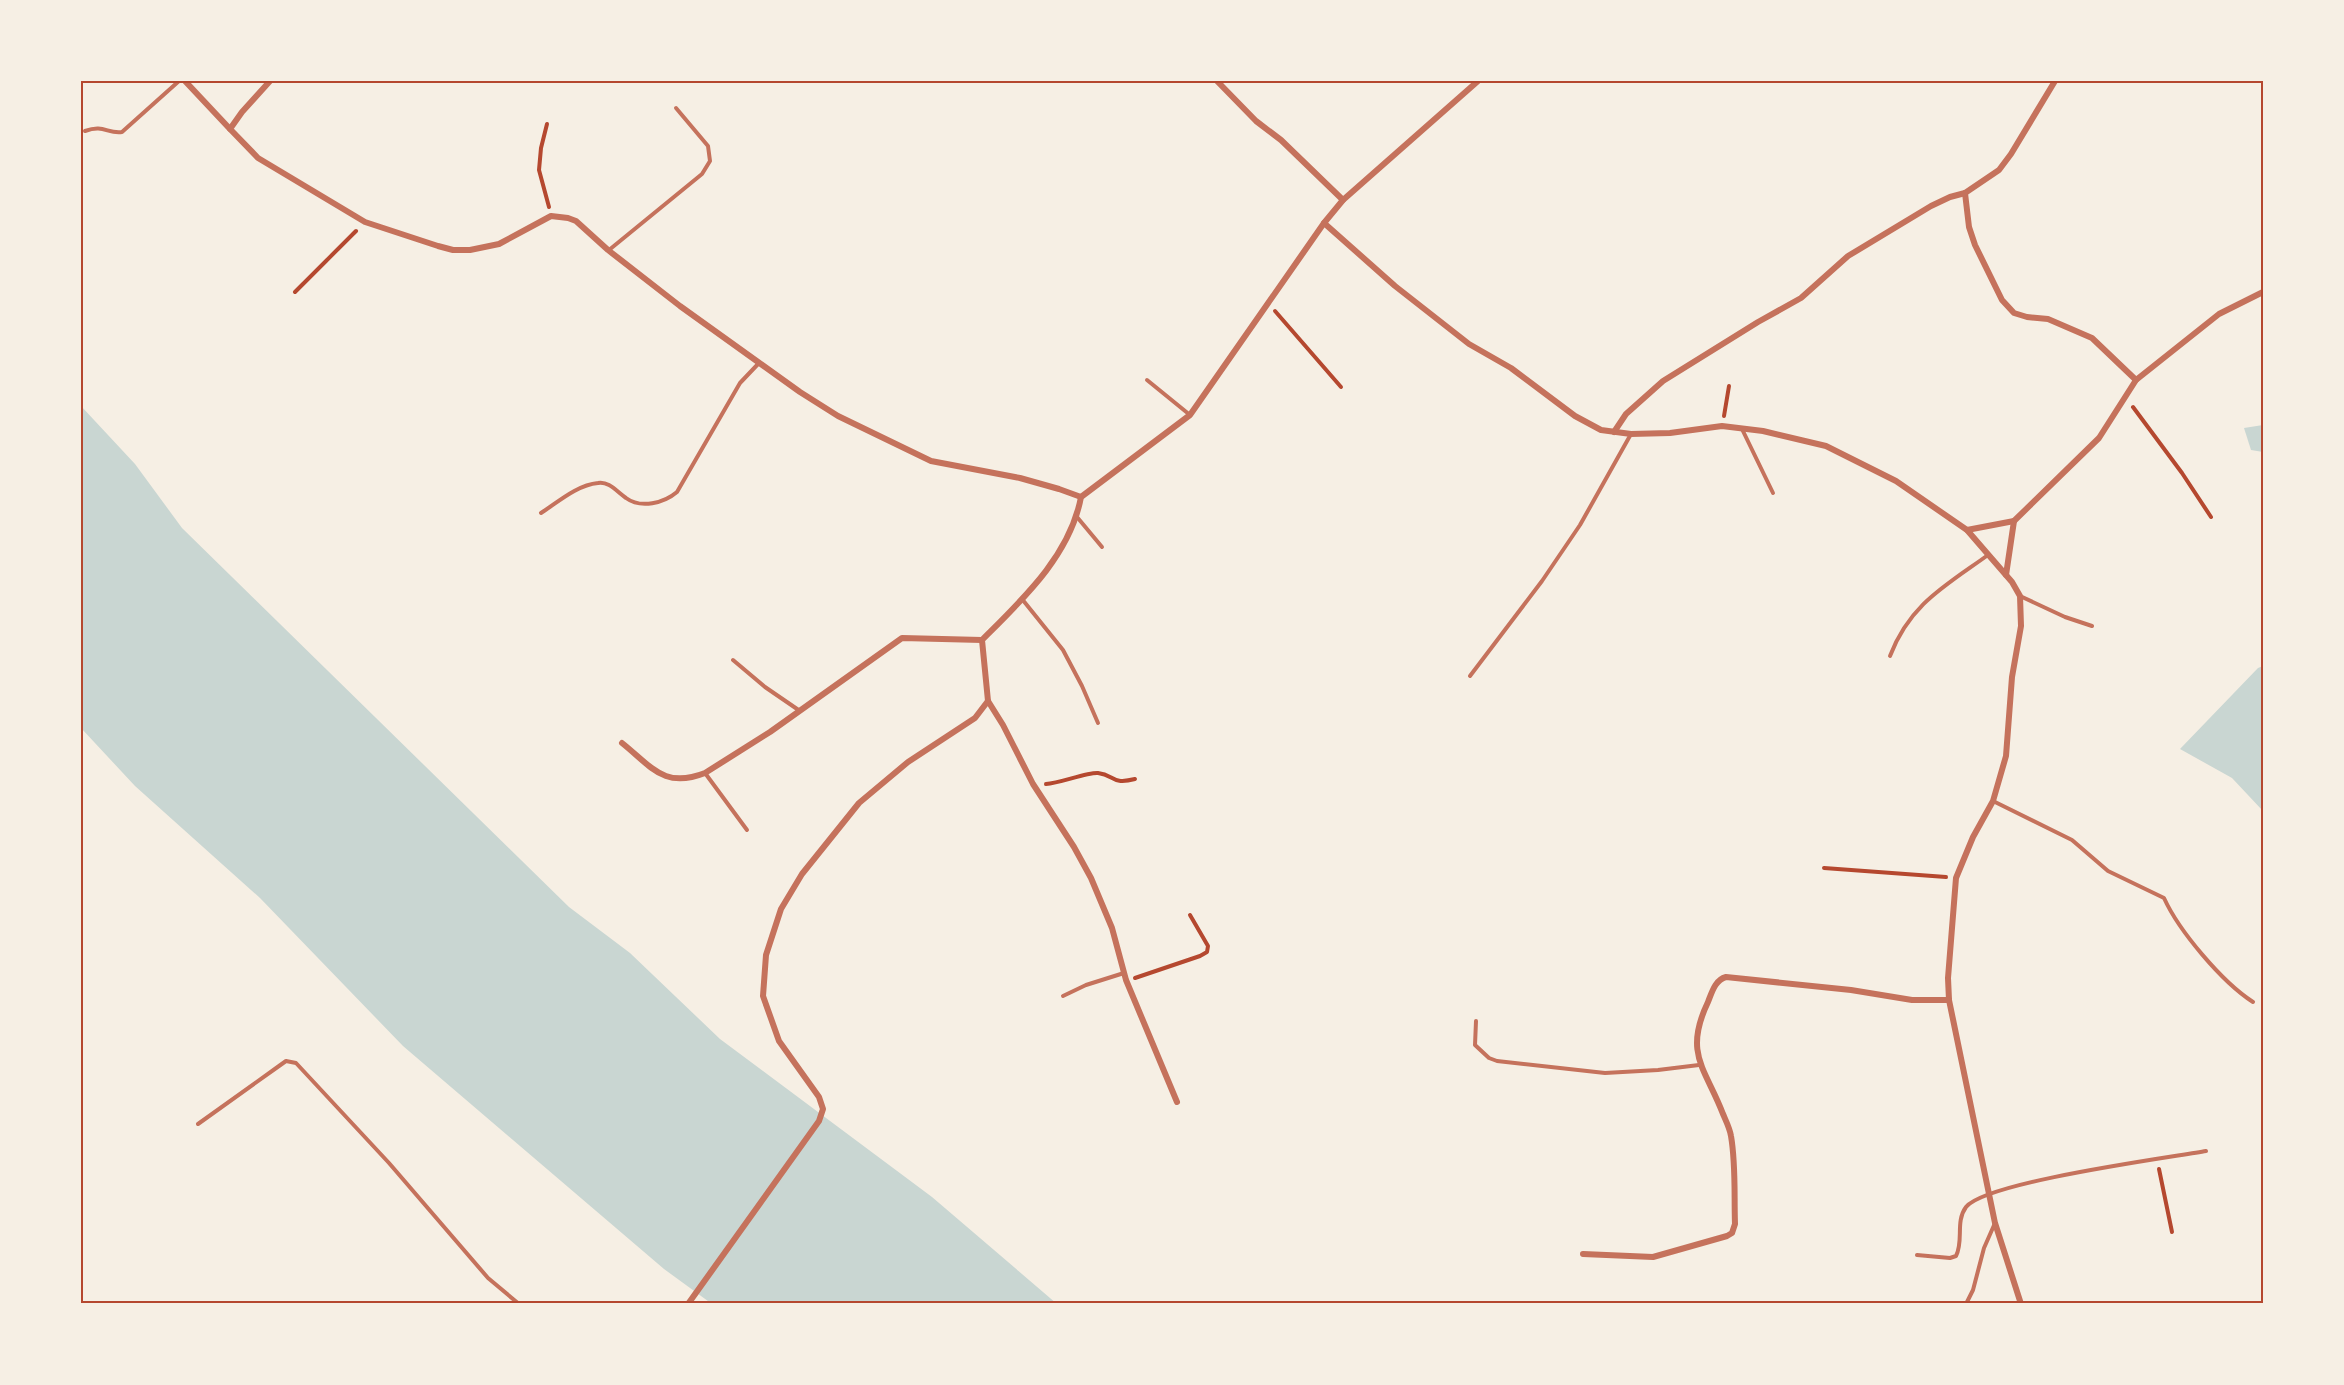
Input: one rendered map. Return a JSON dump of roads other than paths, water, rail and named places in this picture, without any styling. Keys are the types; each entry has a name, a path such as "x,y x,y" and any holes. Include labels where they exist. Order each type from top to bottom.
{"street":[{"path":"185,81 258,158 365,222 438,246 453,250 470,250 499,244 551,216 576,221 608,250 759,363 838,416 915,454 938,462 1020,478 1081,497"},
{"path":"230,129 270,81"},
{"path":"1217,81 1256,121 1281,140 1343,200"},
{"path":"622,742 669,779 683,780 705,773 800,711 902,638 982,640 1021,599 1063,547 1077,517 1081,497 1190,415 1343,200 1476,81"},
{"path":"1614,432 1626,414 1663,381 1801,298 1848,256 1931,206 1965,193 1999,170 2055,81"},
{"path":"1965,193 1969,226 1975,245 2002,300 2014,313 2048,319 2092,338 2136,380"},
{"path":"1324,224 1395,286 1469,344 1511,368 1575,416 1600,430 1631,434 1722,426 1763,431 1826,446 1896,481 1967,530 2006,575 2020,596 2021,626 2012,677 2006,756 1993,801 1973,837 1956,878 1948,978 1949,1000 1995,1222 2021,1304"},
{"path":"1967,530 2014,521 2099,438 2136,380 2219,314 2263,292"},
{"path":"2006,575 2014,521"},
{"path":"982,640 988,701 1033,784 1074,846 1091,878 1112,928 1125,977 1177,1102"},
{"path":"690,1302 819,1121 823,1109 819,1097 779,1041 763,996 766,955 780,909 802,874 859,803 908,762 975,718 988,701"},
{"path":"1583,1254 1653,1257 1732,1233 1735,1224 1731,1134 1720,1104 1699,1065 1697,1036 1703,1012 1716,984 1726,977 1851,990 1912,1000 1949,1000"}],"lane":[{"path":"85,131 97,127 122,132 179,81"},
{"path":"608,250 702,174 710,161 708,146 676,108"},
{"path":"541,513 575,490 596,483 609,485 625,498 638,504 669,499 677,492 741,383 759,363"},
{"path":"1147,380 1190,415"},
{"path":"1742,428 1773,493"},
{"path":"1470,676 1542,581 1580,525 1631,434"},
{"path":"1077,517 1102,547"},
{"path":"1890,656 1898,635 1911,615 1932,595 1988,555"},
{"path":"2020,596 2065,617 2092,626"},
{"path":"1021,599 1063,650 1098,723"},
{"path":"733,660 765,687 800,711"},
{"path":"705,773 747,830"},
{"path":"1993,801 2072,840 2108,872 2164,898 2169,910 2195,945 2241,995 2253,1002"},
{"path":"1064,996 1086,985 1125,977"},
{"path":"1476,1021 1476,1045 1489,1058 1497,1061 1605,1072 1658,1070 1699,1065"},
{"path":"198,1124 279,1065 286,1061 296,1063 390,1163 488,1278 519,1304"},
{"path":"1917,1255 1950,1258 1956,1256 1959,1251 1960,1221 1966,1208 1990,1193 2059,1176 2206,1151"},
{"path":"1966,1304 1973,1290 1984,1248 1995,1222"}]}
